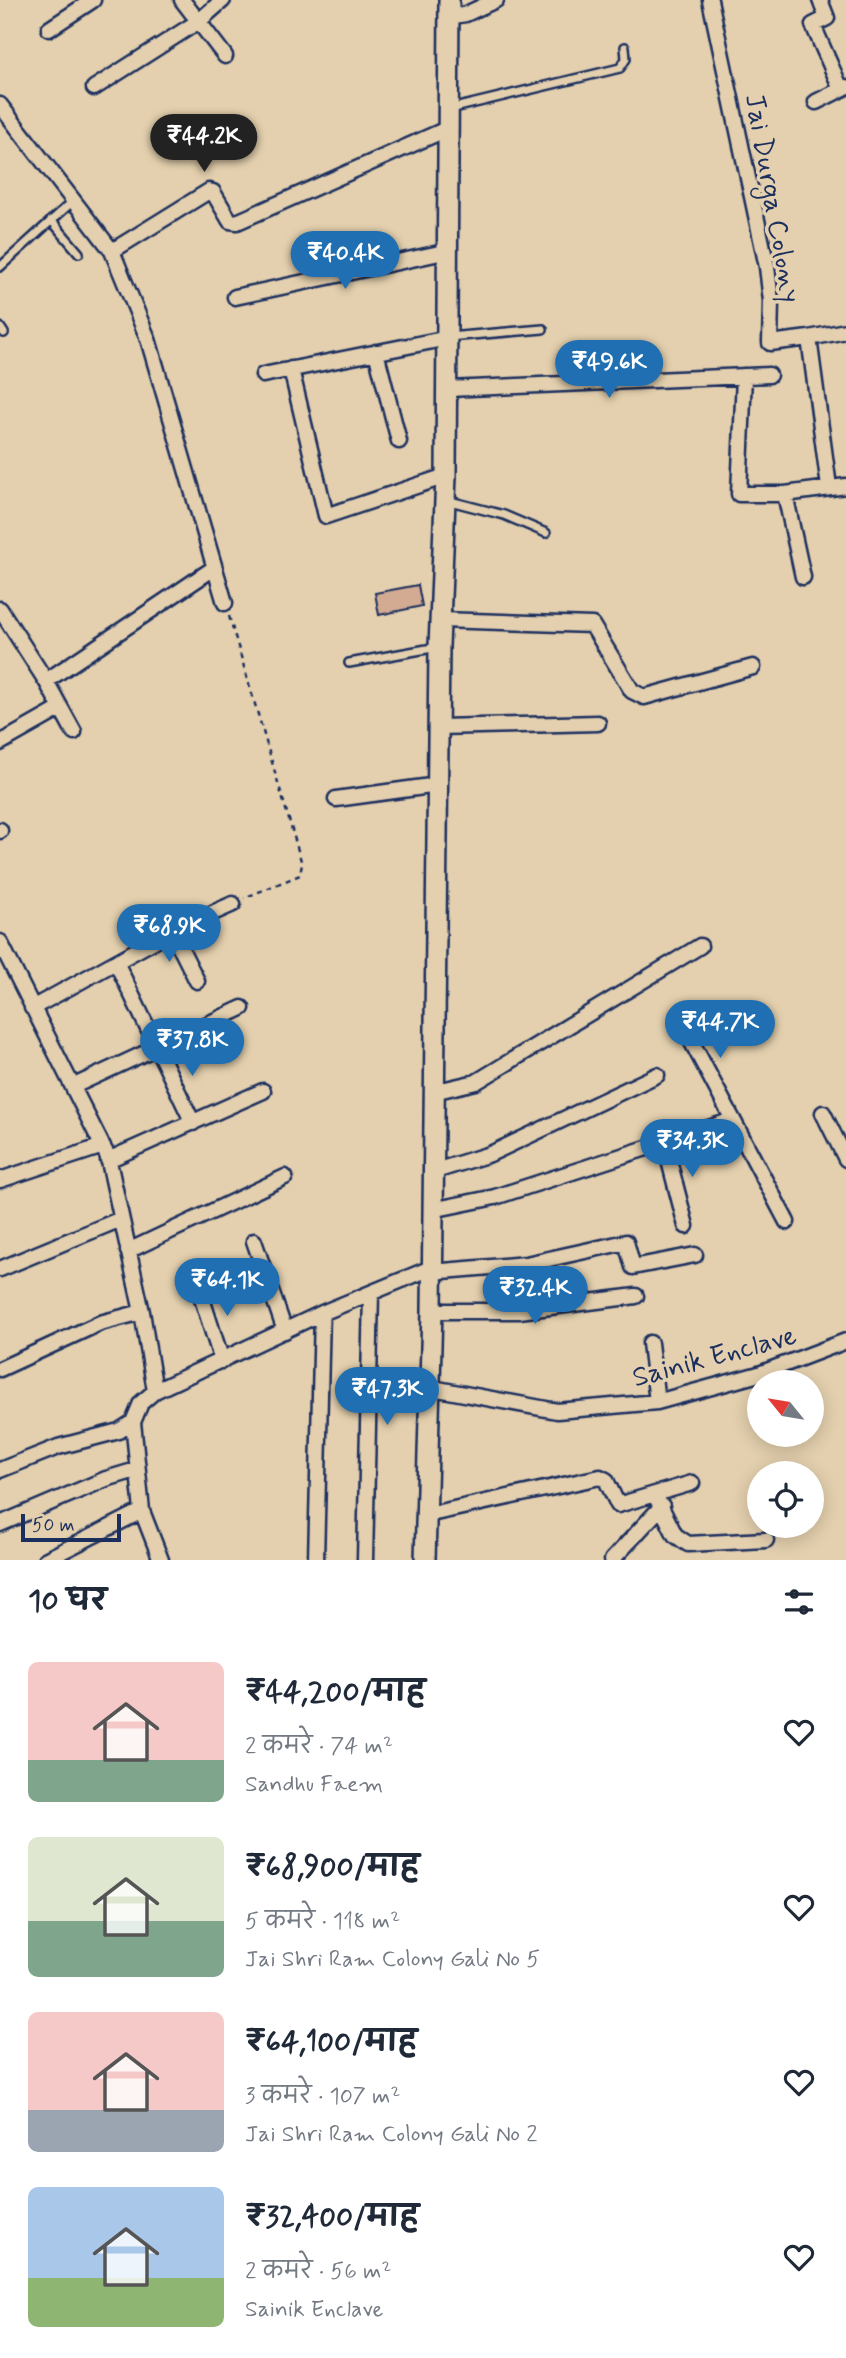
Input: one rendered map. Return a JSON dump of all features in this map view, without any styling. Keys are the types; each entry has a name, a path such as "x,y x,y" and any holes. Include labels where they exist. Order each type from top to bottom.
{"street":[{"path":"49,29 93,0"},
{"path":"182,0 225,56"},
{"path":"94,89 199,21 223,0"},
{"path":"425,1560 427,1387 432,1311 439,646 446,476 448,8 466,14 496,0"},
{"name":"Jai Durga Colony","path":"710,0 767,267 771,300 770,343 809,338 830,487"},
{"path":"816,102 844,88 813,25 827,18 821,0"},
{"path":"0,105 112,251 148,339 225,603"},
{"path":"112,251 209,191 213,192 230,221 237,222 449,119"},
{"path":"235,297 449,251"},
{"path":"809,338 846,331"},
{"path":"263,375 448,338"},
{"path":"376,352 399,441"},
{"path":"291,369 326,516 446,476"},
{"path":"447,389 769,375"},
{"path":"744,376 739,494 785,494 846,486"},
{"path":"785,494 803,576"},
{"path":"46,681 214,568"},
{"path":"0,609 46,681 74,732"},
{"path":"440,621 592,625 632,691 644,697 753,667"},
{"path":"0,743 61,709"},
{"path":"440,727 598,723"},
{"path":"336,799 438,785"},
{"path":"32,1008 172,931 237,902"},
{"path":"172,931 197,981"},
{"path":"0,942 74,1086 108,1160 142,1312 155,1391"},
{"path":"433,1091 476,1082 700,946"},
{"path":"116,962 159,1047 193,1123"},
{"path":"74,1086 242,1008"},
{"path":"678,1016 730,1121 787,1222"},
{"path":"432,1172 489,1154 657,1075"},
{"path":"108,1160 263,1091"},
{"path":"823,1113 845,1154"},
{"path":"432,1210 495,1197 730,1121"},
{"path":"664,1141 686,1226"},
{"path":"0,1180 103,1146"},
{"path":"128,1251 285,1177"},
{"path":"0,1269 121,1219"},
{"path":"254,1241 285,1331"},
{"path":"161,1560 142,1511 133,1422 141,1403 155,1391 322,1313 431,1270 526,1264 626,1242 633,1267 695,1255"},
{"path":"198,1286 222,1361"},
{"path":"365,1560 371,1293"},
{"path":"432,1311 519,1311 636,1297"},
{"path":"0,1369 100,1323 142,1312"},
{"path":"316,1560 322,1313"},
{"name":"Sainik Enclave","path":"427,1387 557,1411 657,1402 759,1374 846,1341"},
{"path":"650,1342 657,1402"},
{"path":"0,1470 58,1447 119,1431 133,1422"},
{"path":"0,1524 106,1479 136,1470"},
{"path":"426,1515 600,1477 606,1479 618,1505 658,1500 692,1483"},
{"path":"658,1500 675,1535 688,1544 766,1540"},
{"path":"612,1560 658,1500"},
{"path":"46,1560 67,1555 142,1511"}],"lane":[{"path":"449,119 620,68 626,59 625,47"},
{"path":"0,267 72,202"},
{"path":"51,220 79,253"},
{"path":"448,338 543,329"},
{"path":"445,500 503,514 546,533"},
{"path":"349,663 439,646"}],"path":[{"path":"225,603 302,864 300,875 237,902"}],"building":[{"path":"418,585 422,606 379,615 375,593"}]}
